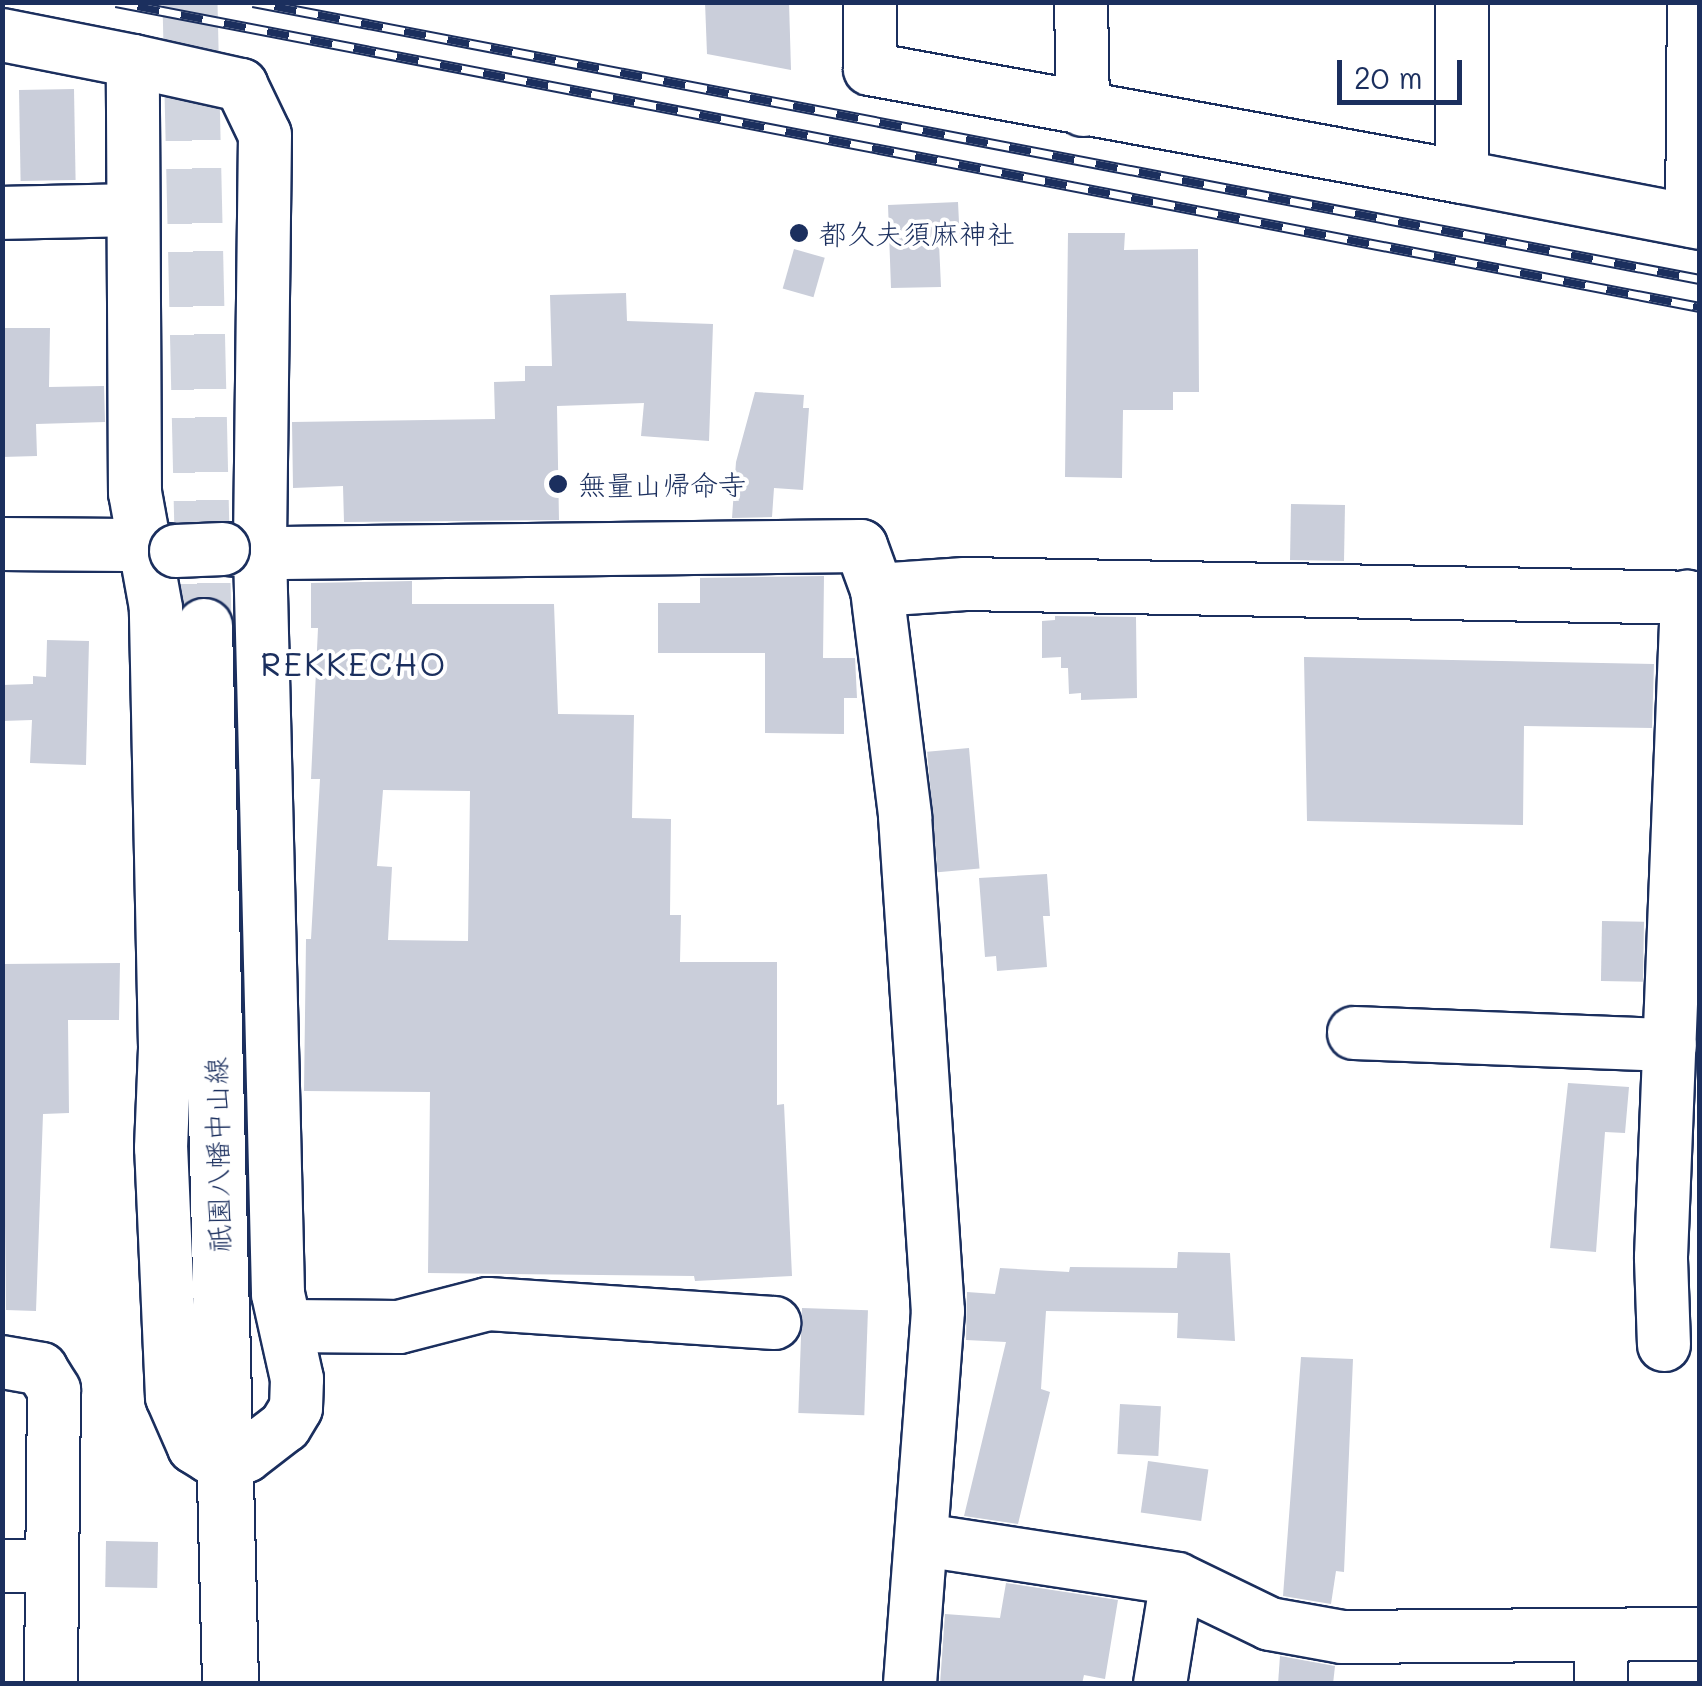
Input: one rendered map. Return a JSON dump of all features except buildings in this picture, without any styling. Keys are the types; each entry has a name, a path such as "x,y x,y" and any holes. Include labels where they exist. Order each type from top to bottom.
{"main road":[{"name":"祇園八幡中山線","path":"204,626 230,1684"}],"street":[{"path":"870,2 870,70 1696,222 1694,2"},
{"path":"1081,2 1083,110"},
{"path":"1462,2 1462,177"},
{"path":"2,35 241,85 265,135 201,550 278,1294 289,1326 297,1378 296,1408 266,1444 246,1456 224,1459 210,1457 194,1446 172,1397 160,1148 165,1047 156,608 201,550"},
{"path":"133,61 135,494 201,550"},
{"path":"2,213 131,210"},
{"path":"2,544 201,550 861,546 877,590 906,816 938,1311 910,1684"},
{"path":"877,590 965,584 1694,597 1689,842 1670,1045 1680,1258 1664,1345"},
{"path":"1354,1032 1670,1045"},
{"path":"289,1326 399,1328 488,1304 774,1323"},
{"path":"2,1362 41,1369 54,1390 27,1566 52,1684"},
{"path":"923,1540 1177,1579 1270,1624 1342,1637 1601,1659 1700,1634"},
{"path":"1160,1684 1177,1579"}],"tunnel":[{"path":"190,2 204,626"}],"railway":[{"path":"116,2 1700,307"},
{"path":"253,2 1700,279"}],"place":[{"name":"都久夫須麻神社","path":"799,233"},
{"name":"無量山帰命寺","path":"558,484"}],"district":[{"name":"REKKECHO","path":"354,663"}]}
